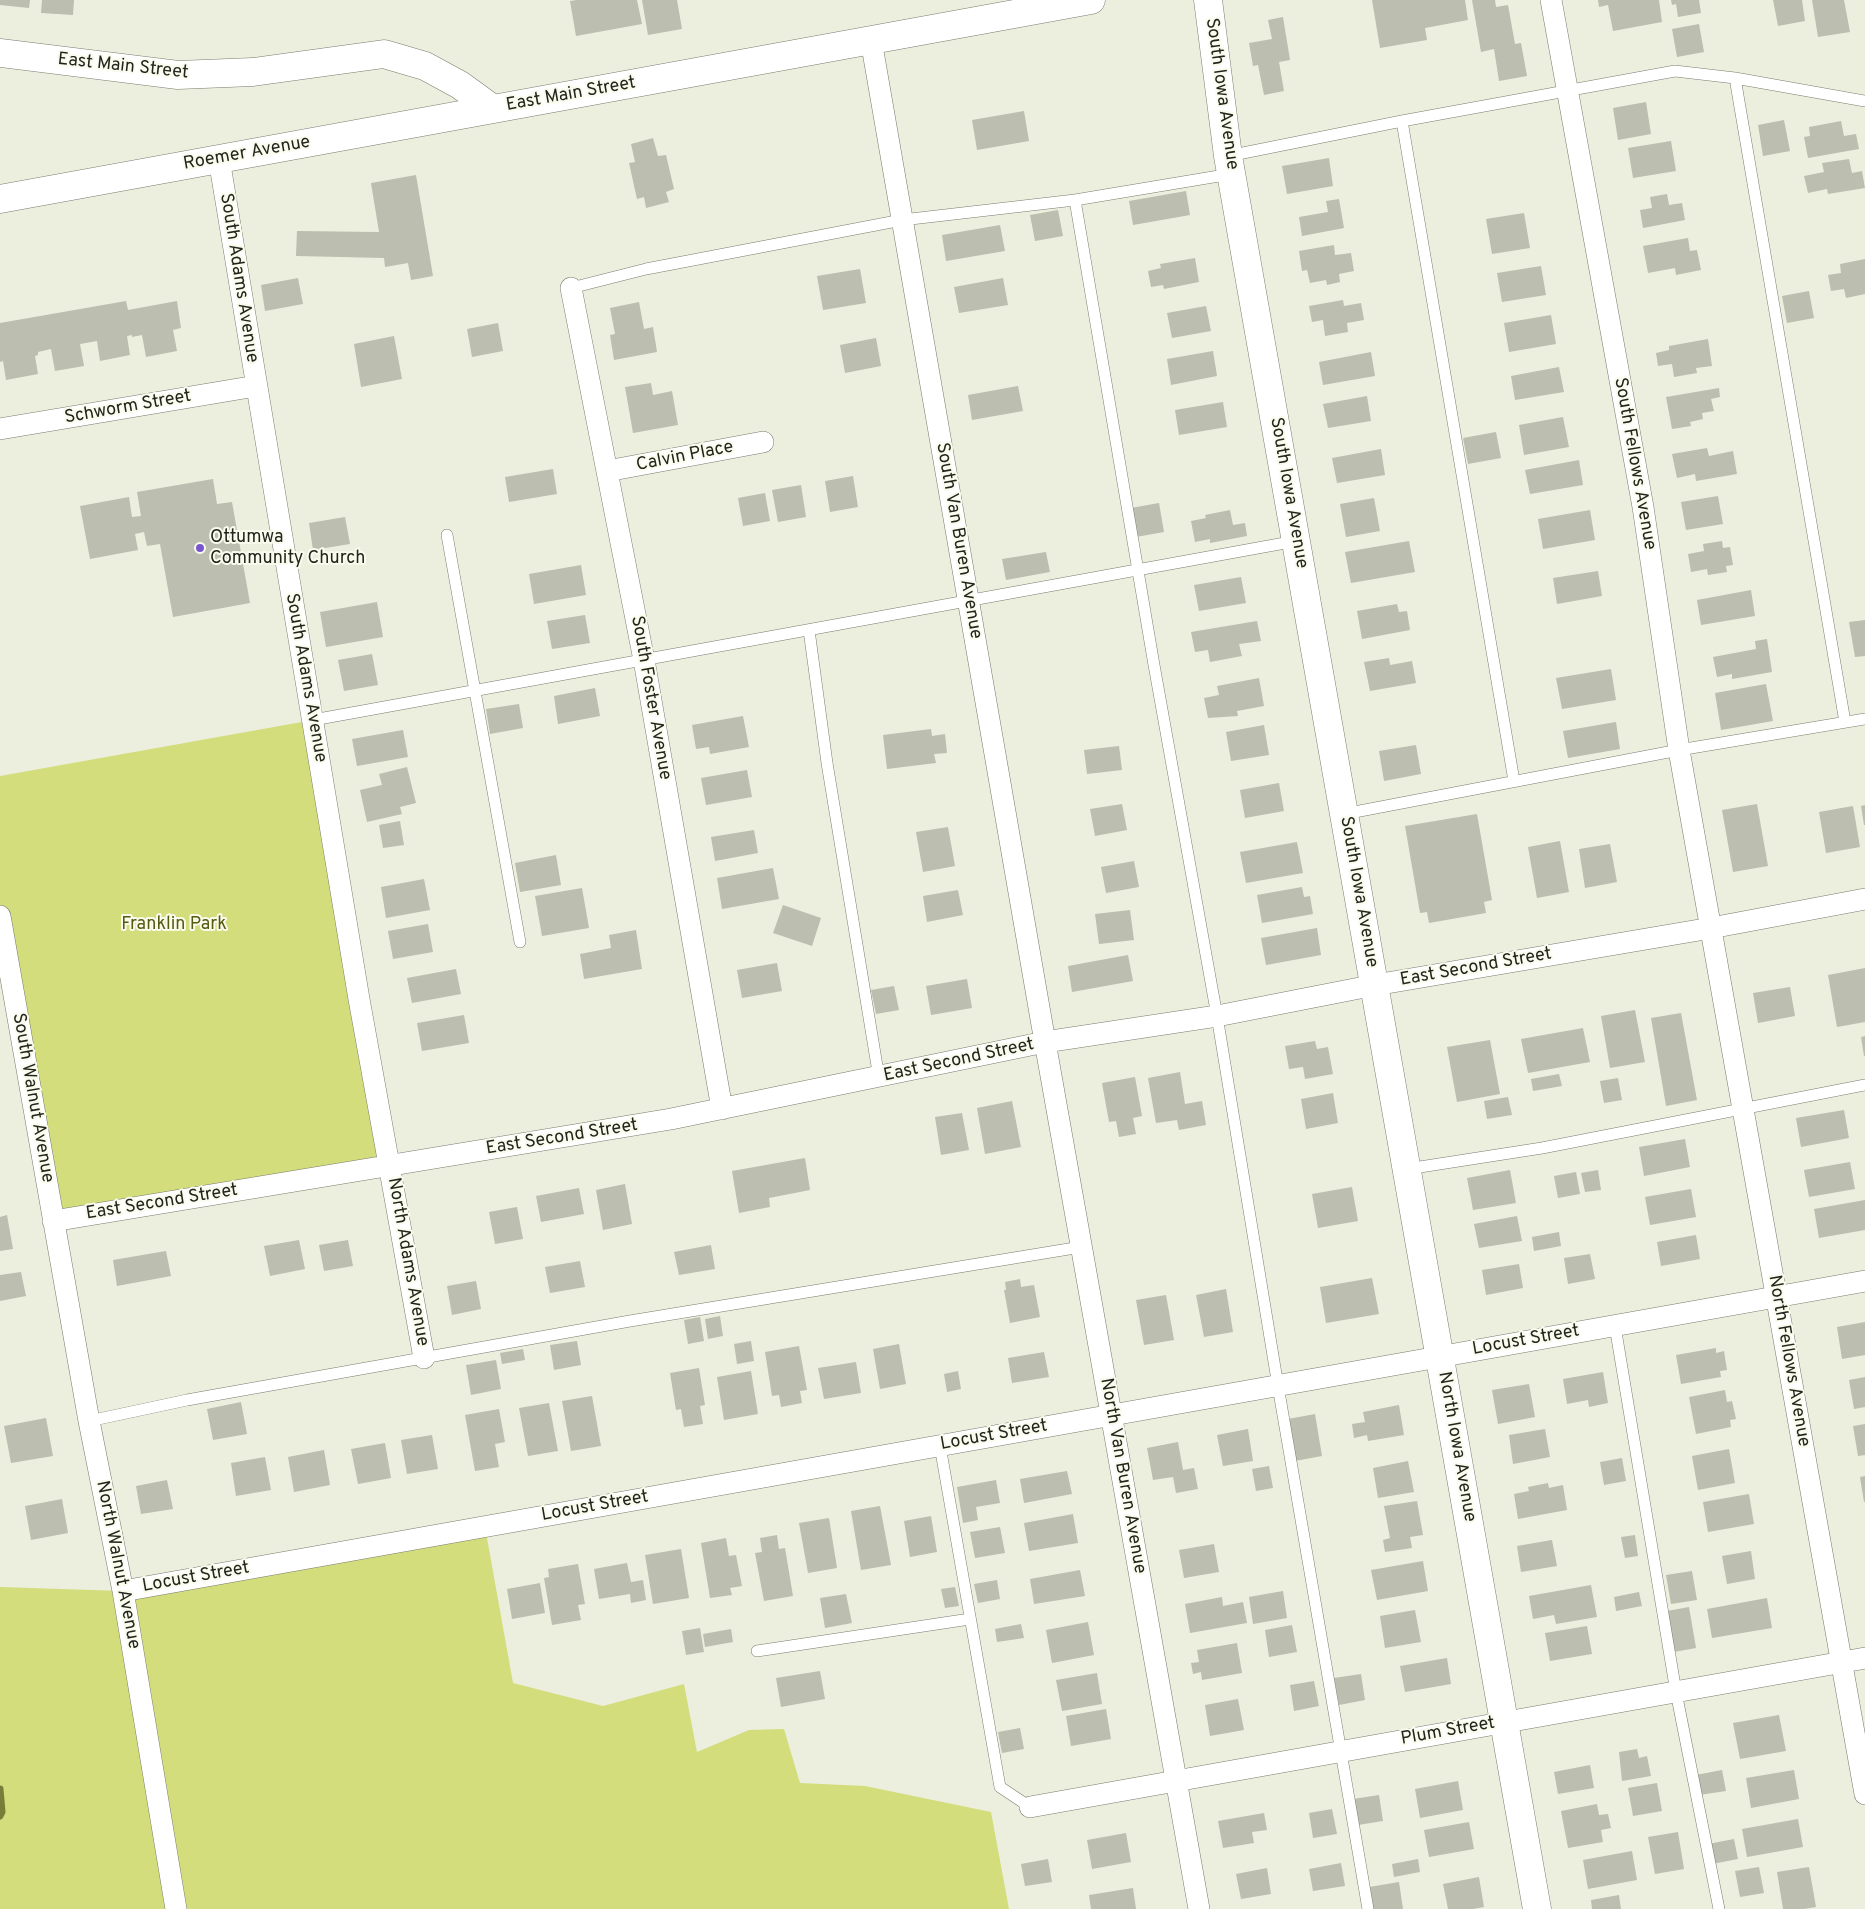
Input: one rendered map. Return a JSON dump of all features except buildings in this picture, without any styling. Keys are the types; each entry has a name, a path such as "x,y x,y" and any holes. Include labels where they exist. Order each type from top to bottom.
{"main road":[{"name":"East Main Street","path":"0,53 178,75 253,72 384,54 425,66 460,85 493,109 1091,0"},
{"name":"South Iowa Avenue","path":"1208,0 1230,165 1375,985"},
{"name":"Roemer Avenue","path":"0,199 493,109"},
{"name":"North Iowa Avenue","path":"1375,985 1537,1909"}],"street":[{"name":"South Fellows Avenue","path":"1551,0 1643,507 1679,750 1711,928"},
{"name":"South Van Buren Avenue","path":"871,40 1045,1042"},
{"name":"South Adams Avenue","path":"219,159 359,999 389,1166"},
{"name":"South Foster Avenue","path":"571,288 644,660 722,1110"},
{"name":"Schworm Street","path":"0,429 256,386"},
{"name":"Calvin Place","path":"607,471 763,442"},
{"name":"East Second Street","path":"53,1221 722,1110 1045,1042 1217,1016 1375,985 1711,928 1865,899"},
{"name":"South Walnut Avenue","path":"0,916 53,1221"},
{"name":"North Fellows Avenue","path":"1711,928 1865,1794"},
{"name":"North Van Buren Avenue","path":"1045,1042 1199,1909"},
{"name":"North Adams Avenue","path":"389,1166 424,1358"},
{"name":"North Walnut Avenue","path":"53,1221 89,1421 123,1591 176,1909"},
{"name":"Locust Street","path":"123,1591 1865,1281"},
{"name":"Plum Street","path":"1030,1807 1865,1658"}],"lane":[{"path":"571,288 646,269 902,220 1075,200 1230,165 1402,121 1675,71 1735,78 1865,101"},
{"path":"1735,78 1845,722"},
{"path":"1402,121 1514,780"},
{"path":"1075,200 1217,1016 1278,1386 1368,1909"},
{"path":"447,535 520,942"},
{"path":"313,720 1296,541"},
{"path":"809,630 827,763 880,1078"},
{"path":"1344,814 1514,780 1865,719"},
{"path":"1407,1169 1542,1148 1865,1085"},
{"path":"89,1421 187,1400 424,1358 1081,1247"},
{"path":"1615,1326 1676,1692 1719,1909"},
{"path":"940,1446 1000,1787 1030,1807"},
{"path":"757,1651 970,1620"}],"green space":[{"name":"Franklin Park","path":"313,720 389,1166 53,1221 0,916 0,776"},
{"path":"485,1527 513,1683 603,1706 684,1684 697,1752 749,1730 784,1729 800,1783 865,1786 991,1812 1009,1909 0,1909 0,1587 123,1591"}],"waterway":[{"path":"0,1789 2,1812 0,1816"}],"place":[{"name":"Ottumwa Community Church","path":"200,548"}]}
